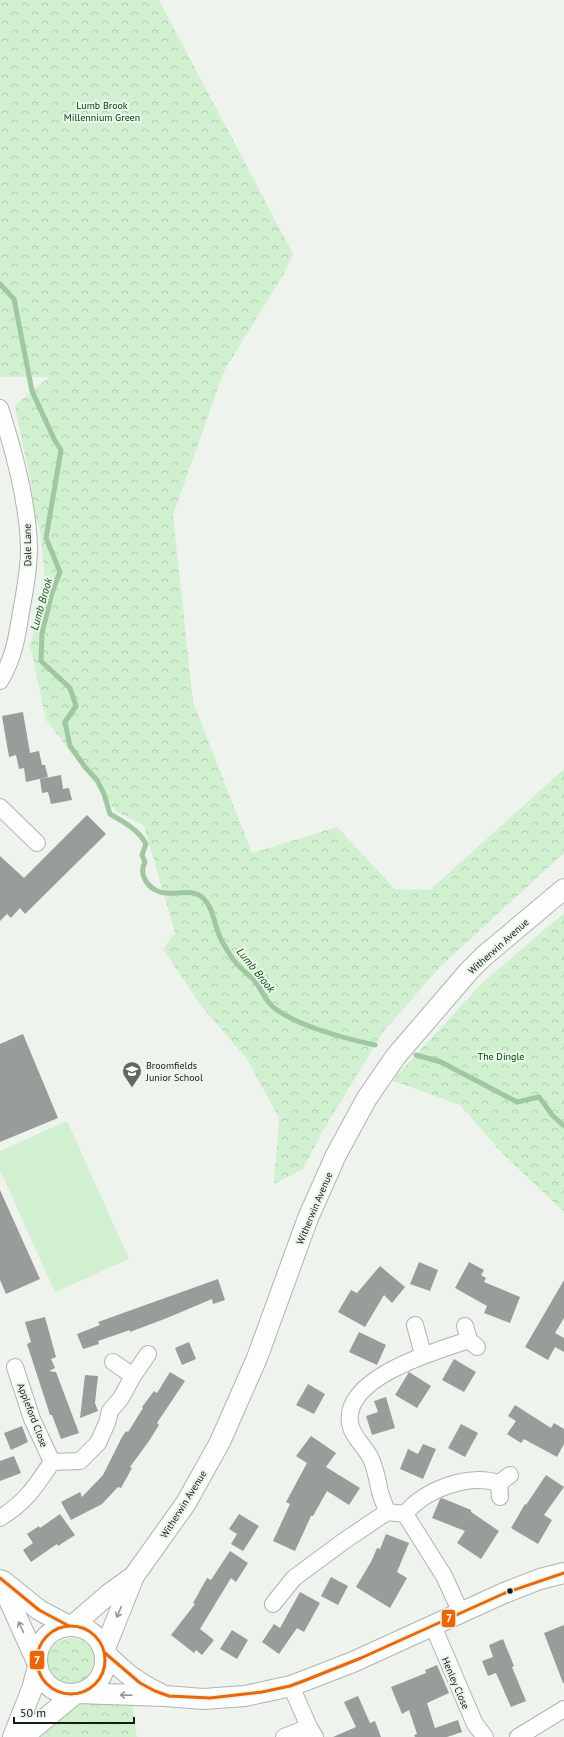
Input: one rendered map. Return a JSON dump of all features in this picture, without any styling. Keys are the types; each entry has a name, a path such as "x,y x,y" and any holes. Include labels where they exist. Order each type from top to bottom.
{"street":[{"name":"Dale Lane","path":"0,408 18,472 25,509 29,547 24,593 14,649 9,666 0,681"},
{"path":"0,807 37,843"},
{"name":"Witherwin Avenue","path":"104,1652 134,1576 186,1503 220,1442 257,1358 308,1218 336,1155 367,1098 396,1056 469,971 490,951 564,890"},
{"path":"415,1325 423,1354"},
{"path":"387,1512 380,1492 377,1472 370,1456 355,1437 350,1423 351,1409 357,1397 380,1377 399,1365 423,1354 470,1338"},
{"path":"0,1518 29,1495 52,1462 80,1461 98,1443 107,1423 110,1411 121,1398 133,1376 148,1354"},
{"path":"113,1362 133,1376"},
{"name":"Appleford Close","path":"15,1367 32,1418 52,1462"},
{"path":"404,1514 413,1504 445,1486 469,1481 490,1480 503,1485"},
{"path":"273,1604 294,1578 344,1541 387,1512 404,1514"},
{"path":"404,1514 444,1576 461,1613"},
{"path":"0,1579 46,1683 55,1690 76,1694 165,1696 203,1699 245,1696 291,1686 353,1662 511,1590 564,1572"},
{"name":"Witherwin Avenue","path":"71,1626 109,1594 134,1576"},
{"path":"0,1579 39,1610 71,1626 87,1630 95,1635 104,1652 122,1670 141,1684 165,1696"},
{"path":"13,1737 29,1695 38,1665 40,1645 46,1637 60,1628 71,1626"},
{"name":"Henley Close","path":"433,1626 475,1724 485,1737"},
{"path":"23,1737 76,1694 94,1685 100,1678 104,1669 104,1652"},
{"path":"284,1737 312,1732 291,1686"},
{"path":"518,1737 564,1709"}],"green space":[{"name":"Lumb Brook Millennium Green","path":"0,0 159,0 293,254 283,275 224,371 173,515 193,702 252,853 337,827 395,889 430,890 564,769 564,853 441,966 383,1032 321,1134 303,1169 274,1184 279,1118 247,1059 199,1003 163,949 175,933 144,826 117,812 46,720 30,645 40,611 45,578 40,529 35,516 30,479 15,406 49,377 0,377"},
{"name":"The Dingle","path":"564,913 564,1212 502,1153 460,1105 392,1081 481,984"},
{"path":"67,1121 129,1259 55,1292 0,1170 0,1151"},
{"path":"66,1638 76,1638 88,1644 93,1652 93,1670 88,1678 80,1683 66,1684 58,1681 51,1674 48,1666 48,1656 51,1648 58,1641"},
{"path":"82,1701 132,1704 137,1737 41,1737"}],"building":[{"path":"23,712 30,753 39,751 42,765 45,765 48,777 26,782 24,768 19,769 16,755 9,757 2,716"},
{"path":"61,775 63,789 69,788 72,800 51,804 48,792 42,793 40,779"},
{"path":"87,815 106,834 25,914 20,908 11,918 7,914 0,921 0,856 24,878"},
{"path":"23,1034 58,1118 0,1142 0,1044"},
{"path":"0,1190 40,1279 6,1294 0,1280"},
{"path":"419,1262 438,1270 430,1291 410,1284"},
{"path":"469,1262 484,1270 481,1275 486,1278 484,1282 520,1297 510,1323 484,1313 487,1306 455,1288"},
{"path":"380,1266 405,1287 392,1303 384,1295 365,1327 338,1312 351,1290 357,1293"},
{"path":"218,1279 225,1300 213,1304 212,1299 130,1332 130,1330 98,1341 99,1344 83,1349 77,1334 100,1325 98,1322"},
{"path":"564,1280 564,1318 555,1333 564,1338 564,1352 555,1347 548,1360 525,1347"},
{"path":"45,1317 56,1357 51,1359 55,1368 49,1371 56,1372 79,1433 61,1439 52,1415 50,1415 27,1344 31,1342 25,1322"},
{"path":"359,1332 386,1345 377,1365 349,1352"},
{"path":"189,1342 196,1359 182,1365 175,1348"},
{"path":"454,1359 476,1372 464,1392 442,1380"},
{"path":"170,1372 185,1381 157,1423 159,1425 149,1441 130,1467 132,1468 121,1488 118,1487 102,1504 71,1520 61,1502 80,1492 82,1497 103,1475 122,1437 126,1431 128,1432 143,1408 142,1407 154,1391 157,1393"},
{"path":"409,1372 431,1386 417,1408 395,1395"},
{"path":"85,1375 98,1376 95,1403 98,1411 80,1418"},
{"path":"308,1384 325,1394 314,1414 296,1405"},
{"path":"386,1397 395,1428 372,1435 366,1416 378,1412 374,1401"},
{"path":"515,1405 551,1428 554,1423 564,1429 564,1444 557,1457 524,1439 521,1443 507,1434 516,1421 508,1416"},
{"path":"461,1424 478,1433 465,1457 448,1448"},
{"path":"22,1426 28,1442 11,1450 4,1433"},
{"path":"311,1436 336,1453 326,1467 360,1488 349,1505 327,1491 313,1516 311,1516 295,1551 273,1541 290,1504 286,1502 307,1463 296,1456"},
{"path":"423,1444 436,1449 423,1479 400,1469 408,1449 418,1454"},
{"path":"14,1456 21,1473 0,1481 0,1461"},
{"path":"546,1475 564,1487 544,1515 552,1520 538,1544 511,1528 525,1504 526,1505"},
{"path":"442,1498 471,1510 471,1512 499,1531 481,1559 457,1543 465,1531 432,1518 440,1499"},
{"path":"60,1514 75,1535 58,1546 57,1544 31,1562 23,1550 33,1543 27,1534 39,1526 40,1528"},
{"path":"239,1514 259,1526 243,1551 231,1544 237,1534 229,1529"},
{"path":"386,1534 409,1543 397,1572 407,1578 390,1608 356,1587 372,1560 377,1548 380,1549"},
{"path":"230,1551 248,1563 236,1582 231,1578 200,1629 214,1640 202,1655 196,1650 194,1653 171,1635 195,1604 193,1603 207,1578 211,1580"},
{"path":"331,1577 348,1586 338,1605 321,1596"},
{"path":"300,1592 320,1603 304,1632 297,1628 279,1654 262,1642 274,1624 280,1628"},
{"path":"564,1625 564,1683 563,1683 544,1633"},
{"path":"232,1630 248,1640 237,1659 220,1649"},
{"path":"503,1639 514,1666 512,1667 526,1701 511,1707 496,1673 488,1676 482,1661 493,1657 489,1645"},
{"path":"437,1665 449,1693 427,1703 435,1728 458,1720 462,1732 447,1737 415,1737 414,1735 417,1734 409,1710 402,1714 391,1687 426,1673 425,1670"},
{"path":"358,1696 370,1723 375,1721 381,1737 333,1737 356,1727 344,1702"}],"waterway":[{"name":"Lumb Brook","path":"0,284 14,299 32,391 54,439 61,450 46,538 60,572 52,593 42,633 41,661 70,688 76,706 65,722 70,746 85,767 97,780 104,794 110,814 135,830 146,844 142,855 145,862 143,872 145,880 148,884 160,892 188,892 199,895 204,899 208,903 220,938 234,961 254,980 271,1005 292,1019 306,1025 335,1035 375,1045"},
{"path":"416,1055 441,1062 517,1102 539,1097 553,1116 564,1126"}],"transit line":[{"name":"7","path":"105,1653 140,1683 169,1696 210,1698 262,1692 290,1686 306,1680 361,1658 505,1593 564,1573"},
{"name":"7","path":"0,1578 39,1610 69,1626"},
{"name":"7","path":"71,1626 84,1629 95,1636 102,1647 105,1660 102,1673 95,1684 84,1691 71,1694 58,1691 47,1684 40,1673 37,1660 40,1647 47,1636 58,1629 71,1626"}],"place":[{"name":"Broomfields Junior School","path":"132,1088"}]}
